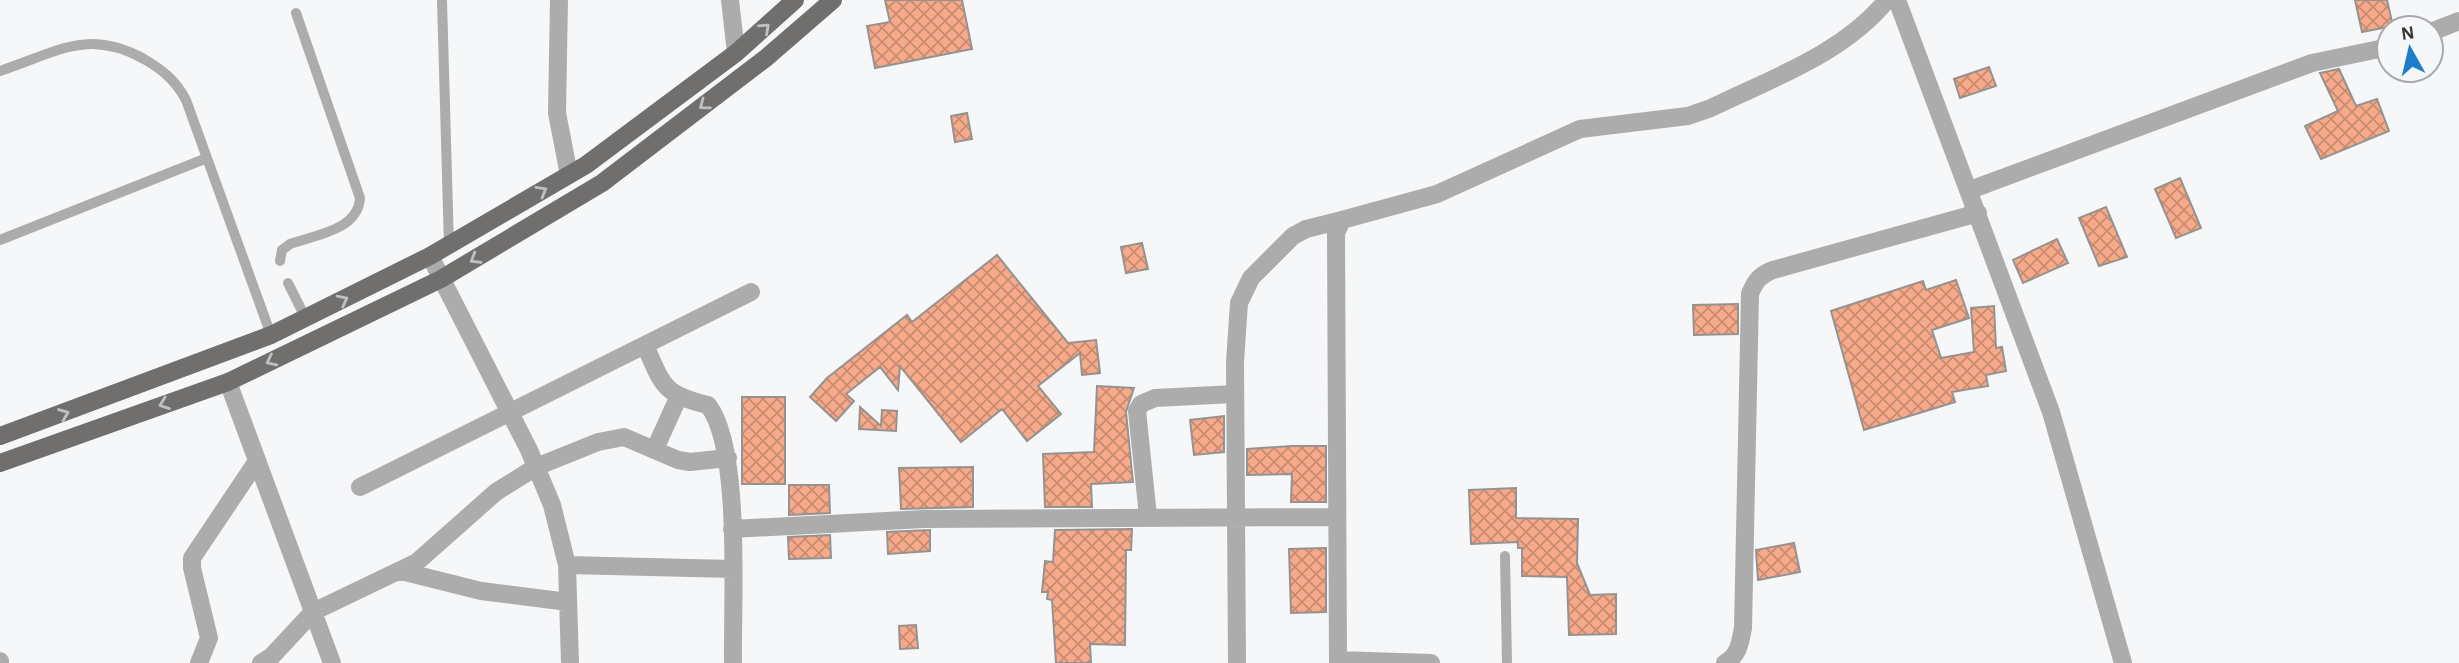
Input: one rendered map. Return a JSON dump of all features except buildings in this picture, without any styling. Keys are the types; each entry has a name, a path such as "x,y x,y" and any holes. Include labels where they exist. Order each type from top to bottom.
{"main road":[{"path":"0,436 271,335 449,246 569,175 736,53 795,0"},
{"path":"0,463 228,382 441,279 602,183 766,58 833,0"}],"street":[{"path":"559,0 558,113 569,175"},
{"path":"730,0 736,53"},
{"path":"1237,663 1235,394 1239,303 1244,288 1293,236 1306,229 1437,194 1580,129 1688,116 1711,108 1847,40 1868,24 1887,0"},
{"path":"1897,0 2051,412 2123,663"},
{"path":"1970,190 2312,63 2375,50"},
{"path":"1725,663 1740,656 1748,503 1751,294 1754,284 1761,275 1773,270 1978,213"},
{"path":"1342,220 1336,233 1338,662 1431,663"},
{"path":"430,256 510,412 552,505 567,565 570,663"},
{"path":"360,487 751,292"},
{"path":"645,345 667,388 678,398 708,405 716,415 728,458 732,529 733,663"},
{"path":"228,382 332,663"},
{"path":"1148,516 1138,411 1141,404 1154,398 1235,394"},
{"path":"655,449 678,398"},
{"path":"261,663 272,656 313,612 401,571 434,550 495,492 536,467 612,438 638,440 690,462 728,458"},
{"path":"199,663 209,638 191,568 192,558 257,461"},
{"path":"732,529 924,519 1337,517"},
{"path":"567,565 732,569"},
{"path":"401,571 481,591 568,602"}],"lane":[{"path":"442,0 449,246"},
{"path":"280,261 282,250 290,244 351,222 359,212 360,198 296,13"},
{"path":"0,71 82,44 103,42 122,47 160,68 178,85 271,335"},
{"path":"0,240 207,158"},
{"path":"288,283 306,319"},
{"path":"1505,556 1507,663"}]}
